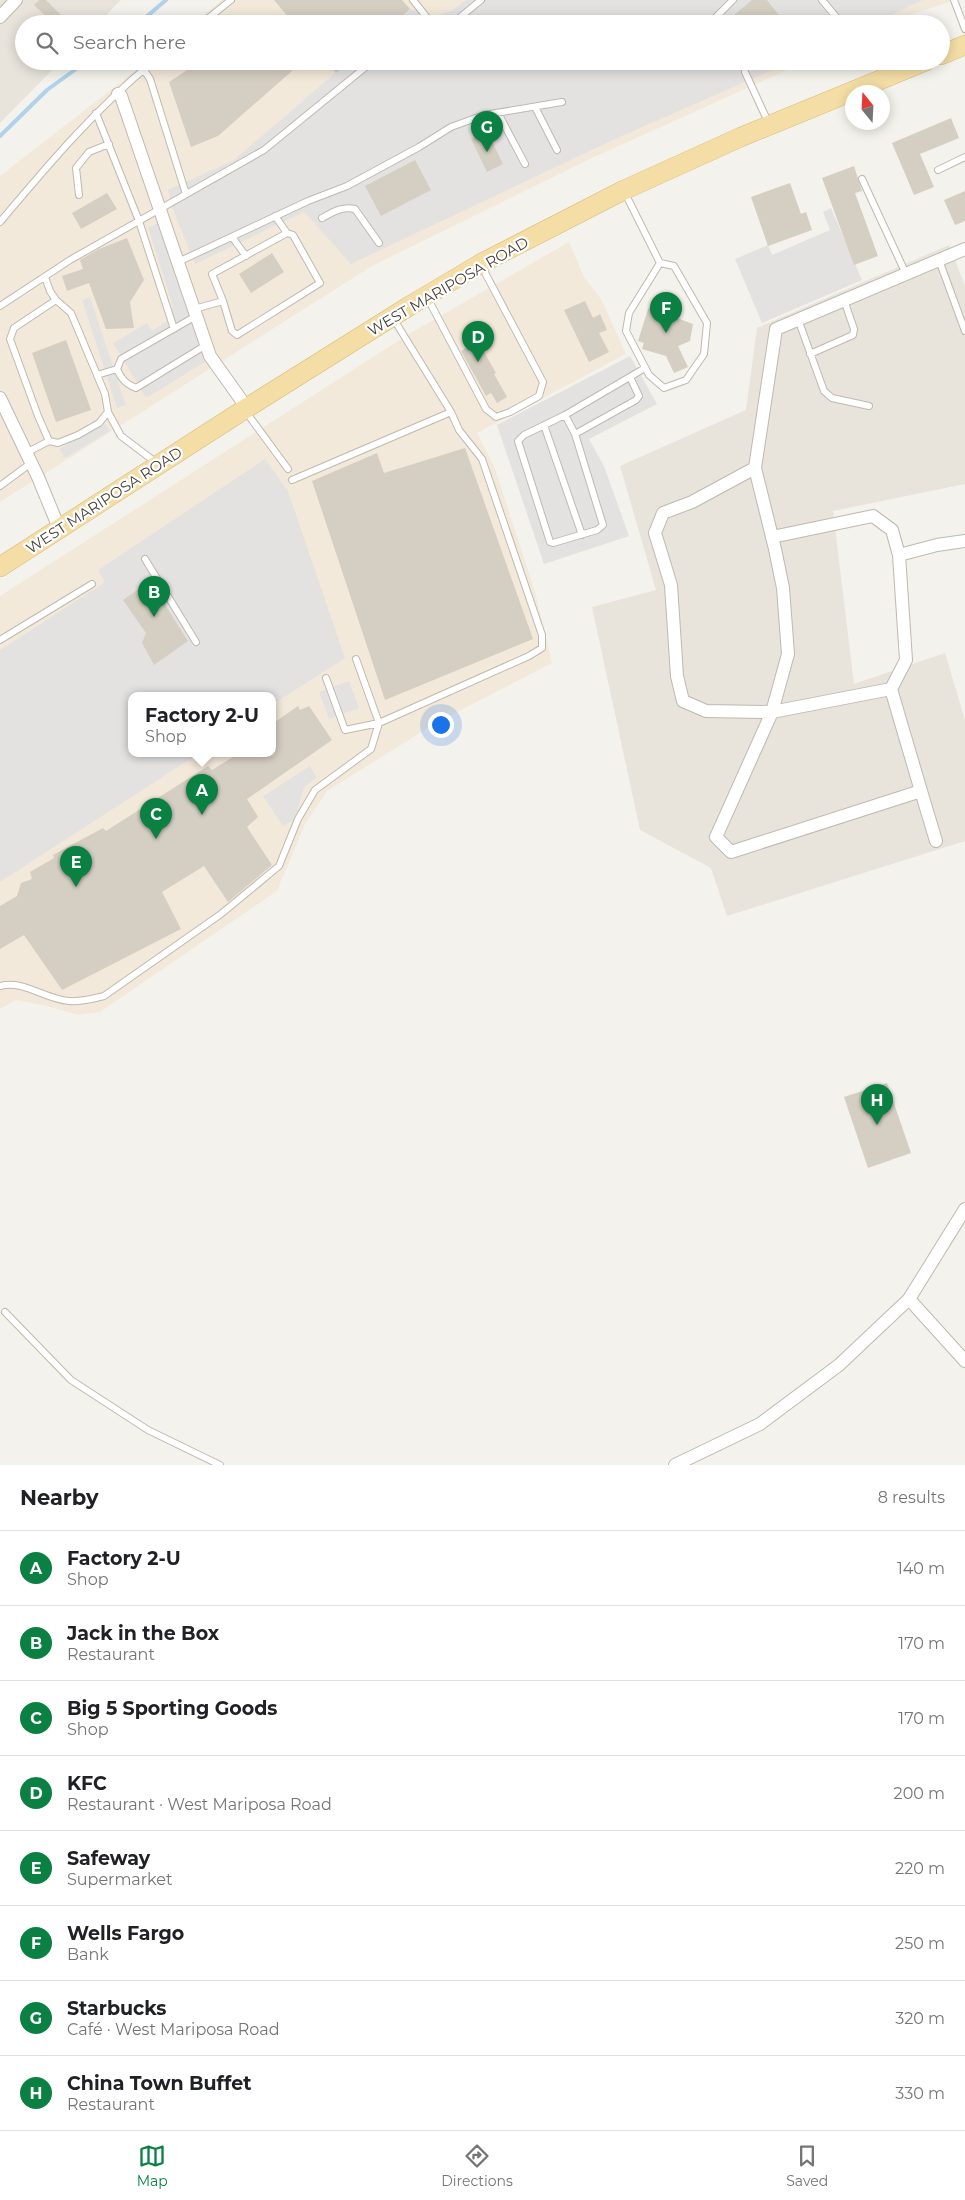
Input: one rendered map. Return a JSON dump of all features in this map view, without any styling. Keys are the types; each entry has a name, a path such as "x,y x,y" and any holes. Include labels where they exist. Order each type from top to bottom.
{"main road":[{"path":"950,51 965,45"},
{"name":"WEST MARIPOSA ROAD","path":"0,567 246,409 480,264 624,190 770,125 904,70"}],"street":[{"path":"0,17 16,0"},
{"path":"118,94 121,96 139,145 210,356 246,409"},
{"path":"920,791 731,852 716,836 772,712 788,654 783,588 755,468 776,328 965,249"},
{"path":"0,398 60,528"},
{"path":"755,468 692,502 663,513 655,533 671,585 677,676 683,702 706,711 772,712 891,689"},
{"path":"772,538 873,516 892,530 899,555 906,660 891,689 936,841"},
{"path":"899,555 937,545 965,541"},
{"path":"676,1465 760,1424 840,1365 909,1299 965,1209"},
{"path":"909,1299 965,1361"}],"lane":[{"path":"212,15 231,0"},
{"path":"413,0 426,15"},
{"path":"462,15 481,0"},
{"path":"718,15 733,0"},
{"path":"822,0 834,15"},
{"path":"954,0 965,28"},
{"path":"0,222 60,150 96,113 144,70 150,79 186,194"},
{"path":"0,306 70,260 264,150 362,70"},
{"path":"746,72 770,125"},
{"path":"178,262 275,216 347,186 419,147 451,127 484,115 562,102"},
{"path":"535,106 556,150"},
{"path":"498,112 525,164"},
{"path":"96,113 139,221 174,329"},
{"path":"79,195 76,168 88,152 109,144"},
{"path":"938,170 965,157"},
{"path":"862,179 906,274"},
{"path":"624,190 660,262 674,266 707,323 704,354 686,380 664,388 649,376 626,331 629,313 660,262"},
{"path":"322,218 340,208 356,209 379,243"},
{"path":"275,216 287,233 293,235 320,283 237,335 232,331 212,274 287,233"},
{"path":"232,237 246,256"},
{"path":"939,260 965,331"},
{"path":"426,296 486,409 496,417 510,412 539,396 543,382 480,264"},
{"path":"44,277 56,300 71,313 105,394 108,412 121,436 159,464"},
{"path":"50,441 38,416 10,339 14,328 56,300"},
{"path":"810,354 853,335 854,328 844,300"},
{"path":"206,345 136,388 128,385 120,377 117,369 121,359 174,329 195,312 223,301"},
{"path":"326,678 345,730 379,723 529,656 542,648 542,635 482,460 460,430 451,412 392,317"},
{"path":"798,319 824,391 832,398 869,406"},
{"path":"564,416 575,434 603,525 597,530 553,543 550,542 518,440 524,435 564,416 645,368"},
{"path":"97,375 117,369"},
{"path":"575,434 636,400 638,396 630,377"},
{"path":"246,409 288,470"},
{"path":"50,441 58,443 78,435 99,423 108,412"},
{"path":"292,480 451,412"},
{"path":"544,425 582,535"},
{"path":"0,486 50,441"},
{"path":"145,559 196,642"},
{"path":"0,640 92,584"},
{"path":"0,986 9,984 28,987 68,1001 87,1001 104,996 221,914 279,866 298,819 315,790 371,749 379,723 356,659"},
{"path":"6,1312 71,1380 148,1430 220,1465"}],"shaded area":[{"path":"0,0 121,0 106,15 15,15 15,70 52,70 0,123"},
{"path":"222,0 955,0 910,15 204,15"},
{"path":"466,0 923,0 892,15 439,15 453,10"},
{"path":"410,9 428,15 403,15"},
{"path":"136,70 787,70 592,158 372,266 0,502 0,176"},
{"path":"339,70 772,70 615,139 351,264 304,212 195,264 172,207 168,190 234,160"},
{"path":"831,208 862,280 762,323 735,259 768,245 772,255 830,230 823,212"},
{"path":"159,223 205,362 146,398 113,343 147,323 152,331 167,321 173,307 148,227"},
{"path":"569,242 584,277 601,299 626,354 477,433 494,466 535,592 552,663 436,723 327,791 305,824 277,891 100,1012 78,1015 16,1000 0,1009 0,596 409,334"},
{"path":"949,245 965,286 965,484 833,511 854,684 945,653 965,720 965,841 727,916 711,868 640,830 592,607 656,590 620,466 746,410 757,328"},
{"path":"90,297 126,405 117,408 82,300"},
{"path":"630,356 657,404 589,439 604,466 629,536 544,564 497,425"},
{"path":"104,422 110,431 65,458 59,449"},
{"path":"265,459 288,491 345,658 276,702 276,692 128,692 128,757 193,757 0,882 0,650 105,582 98,570"},
{"path":"349,681 359,708 329,719 319,692"},
{"path":"310,766 317,778 304,787 295,819 283,826 263,796"}],"building":[{"path":"39,0 46,0 61,15 45,15 34,5"},
{"path":"274,0 402,0 410,9 403,15 286,15"},
{"path":"752,0 767,0 779,15 734,15"},
{"path":"187,70 292,71 218,136 191,147 169,82"},
{"path":"951,118 959,138 920,154 934,187 914,195 892,143"},
{"path":"487,131 503,164 487,172 471,139"},
{"path":"415,160 431,190 381,216 365,186"},
{"path":"854,166 862,191 855,193 878,256 854,265 822,178"},
{"path":"790,183 801,214 806,212 812,230 768,246 751,197"},
{"path":"965,191 965,221 955,225 944,200"},
{"path":"107,193 117,209 81,229 72,213"},
{"path":"127,238 144,280 130,302 134,328 106,329 89,283 67,291 62,276 83,269 80,260 99,249"},
{"path":"272,253 284,272 251,293 239,274"},
{"path":"585,301 593,318 600,314 607,330 599,333 609,352 589,362 564,310"},
{"path":"658,304 666,308 664,313 693,324 690,341 678,346 688,367 674,373 666,356 642,349 644,343 638,341 648,309"},
{"path":"66,340 91,410 56,422 32,353"},
{"path":"478,341 507,397 497,403 491,393 486,396 461,351"},
{"path":"465,448 533,639 385,700 312,481 377,453 384,473"},
{"path":"150,581 188,641 154,665 142,643 146,633 123,600"},
{"path":"298,706 300,710 309,706 332,740 247,799 258,817 247,827 272,865 228,902 204,866 162,892 181,929 62,990 24,935 0,949 0,906 17,896 21,883 32,879 30,872 54,858 53,855 103,828 106,831 208,766 212,770 233,757 276,757 276,721"},
{"path":"887,1083 911,1153 868,1168 844,1097"}],"waterway":[{"path":"148,15 166,0"},
{"path":"0,136 47,90 75,70"}],"place":[{"name":"Starbucks","path":"487,152"},
{"name":"Wells Fargo","path":"666,333"},
{"name":"KFC","path":"478,362"},
{"name":"Jack in the Box","path":"154,617"},
{"name":"Factory 2-U","path":"202,815"},
{"name":"Big 5 Sporting Goods","path":"156,839"},
{"name":"Safeway","path":"76,887"},
{"name":"China Town Buffet","path":"877,1125"}]}
